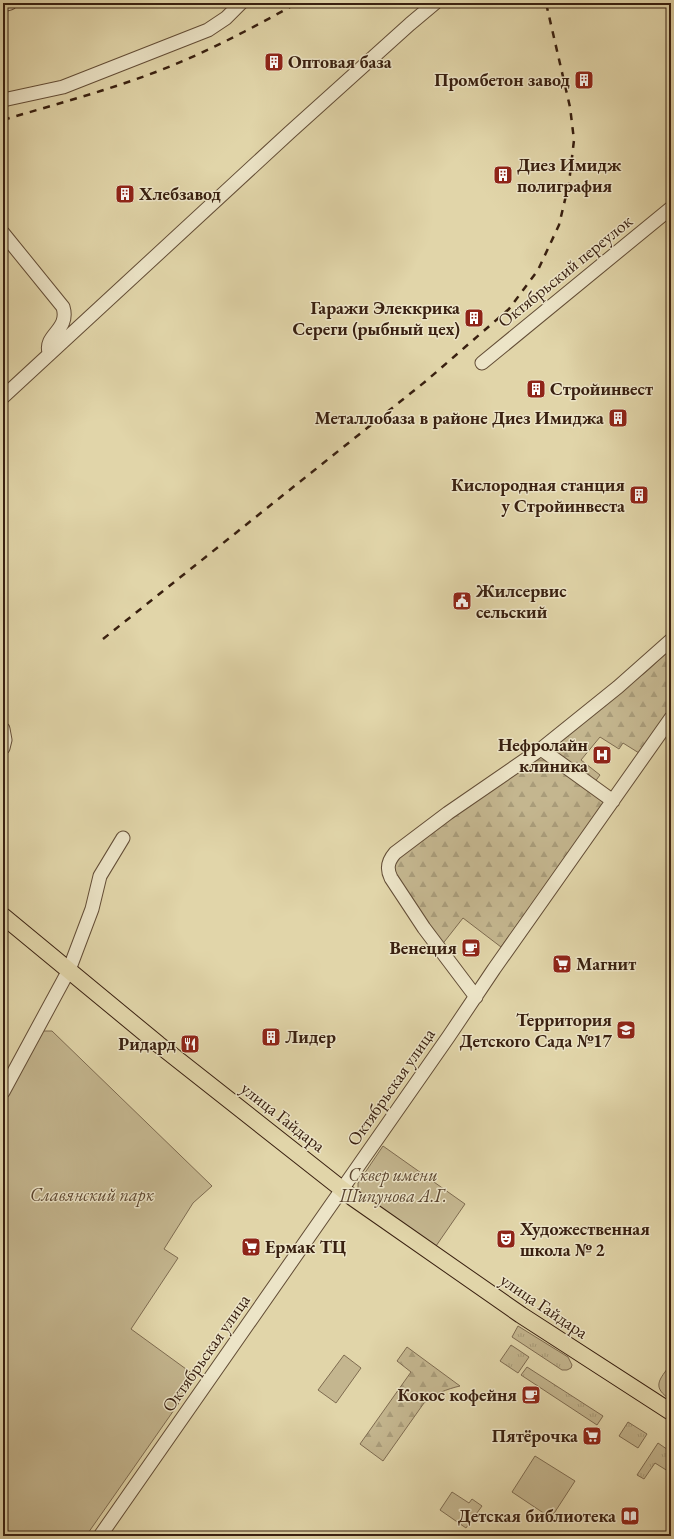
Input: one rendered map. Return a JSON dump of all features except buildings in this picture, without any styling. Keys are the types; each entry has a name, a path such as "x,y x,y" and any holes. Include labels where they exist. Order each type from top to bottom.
{"main road":[{"name":"улица Гайдара","path":"3,916 158,1044 342,1189 521,1315 671,1412"}],"street":[{"path":"3,5 10,3"},
{"path":"3,100 63,87 208,30 221,22 241,3"},
{"path":"5,390 49,353 289,133 435,3"},
{"name":"Октябрьский переулок","path":"482,362 671,208"},
{"path":"3,233 63,307 65,313 64,319 49,343 49,353"},
{"path":"476,997 424,928 391,878 388,873 390,859 395,853 448,813 540,749 618,687 671,640"},
{"name":"Октябрьская улица","path":"100,1536 494,969 671,718"},
{"path":"3,729 5,740 3,748"},
{"path":"540,749 613,801"},
{"path":"3,1092 69,970 92,909 100,876 123,838"}],"green space":[{"path":"671,649 671,708 639,753 623,743 619,749 600,737 581,760 600,775 594,783 555,754 555,747 598,709 646,672"},
{"path":"536,760 546,760 602,799 604,804 501,947 463,918 441,946 392,875 394,859 527,763"},
{"name":"Славянский парк","path":"41,1031 52,1031 212,1186 193,1203 164,1249 178,1258 131,1329 197,1377 86,1536 3,1536 3,1104"},
{"name":"Сквер имени Шипунова А.Г.","path":"383,1146 465,1204 436,1246 361,1194 358,1188 358,1183"},
{"path":"518,1326 568,1357 572,1365 571,1368 562,1370 512,1337"},
{"path":"511,1345 529,1357 518,1373 500,1361"},
{"path":"407,1347 460,1386 441,1392 424,1403 383,1461 360,1444 411,1372 397,1361"},
{"path":"344,1355 361,1368 336,1403 318,1390"},
{"path":"671,1364 671,1400 661,1391 659,1383 660,1379"},
{"path":"527,1367 603,1416 597,1425 521,1375"},
{"path":"628,1422 647,1434 638,1448 619,1436"},
{"path":"658,1443 671,1452 671,1473 655,1463 644,1479 637,1475"},
{"path":"535,1456 575,1481 551,1518 512,1492"},
{"path":"452,1492 469,1503 472,1499 482,1506 466,1528 440,1510"}],"railway":[{"path":"3,120 94,93 161,70 226,41 297,3"},
{"path":"103,639 426,381 509,309 538,270 559,225 569,183 574,140 570,107 546,3"}],"place":[{"name":"Оптовая база","path":"274,62"},
{"name":"Промбетон завод","path":"584,80"},
{"name":"Диез Имидж полиграфия","path":"503,175"},
{"name":"Хлебзавод","path":"125,194"},
{"name":"Гаражи Элеккрика Сереги (рыбный цех)","path":"474,318"},
{"name":"Стройинвест","path":"536,389"},
{"name":"Металлобаза в районе Диез Имиджа","path":"618,418"},
{"name":"Кислородная станция у Стройинвеста","path":"639,495"},
{"name":"Жилсервис сельский","path":"462,601"},
{"name":"Нефролайн клиника","path":"602,755"},
{"name":"Венеция","path":"471,948"},
{"name":"Магнит","path":"562,964"},
{"name":"Территория Детского Сада №17","path":"626,1030"},
{"name":"Лидер","path":"271,1037"},
{"name":"Ридард","path":"190,1044"},
{"name":"Художественная школа № 2","path":"506,1239"},
{"name":"Ермак ТЦ","path":"251,1247"},
{"name":"Кокос кофейня","path":"531,1395"},
{"name":"Пятёрочка","path":"592,1436"},
{"name":"Детская библиотека","path":"630,1516"}]}
